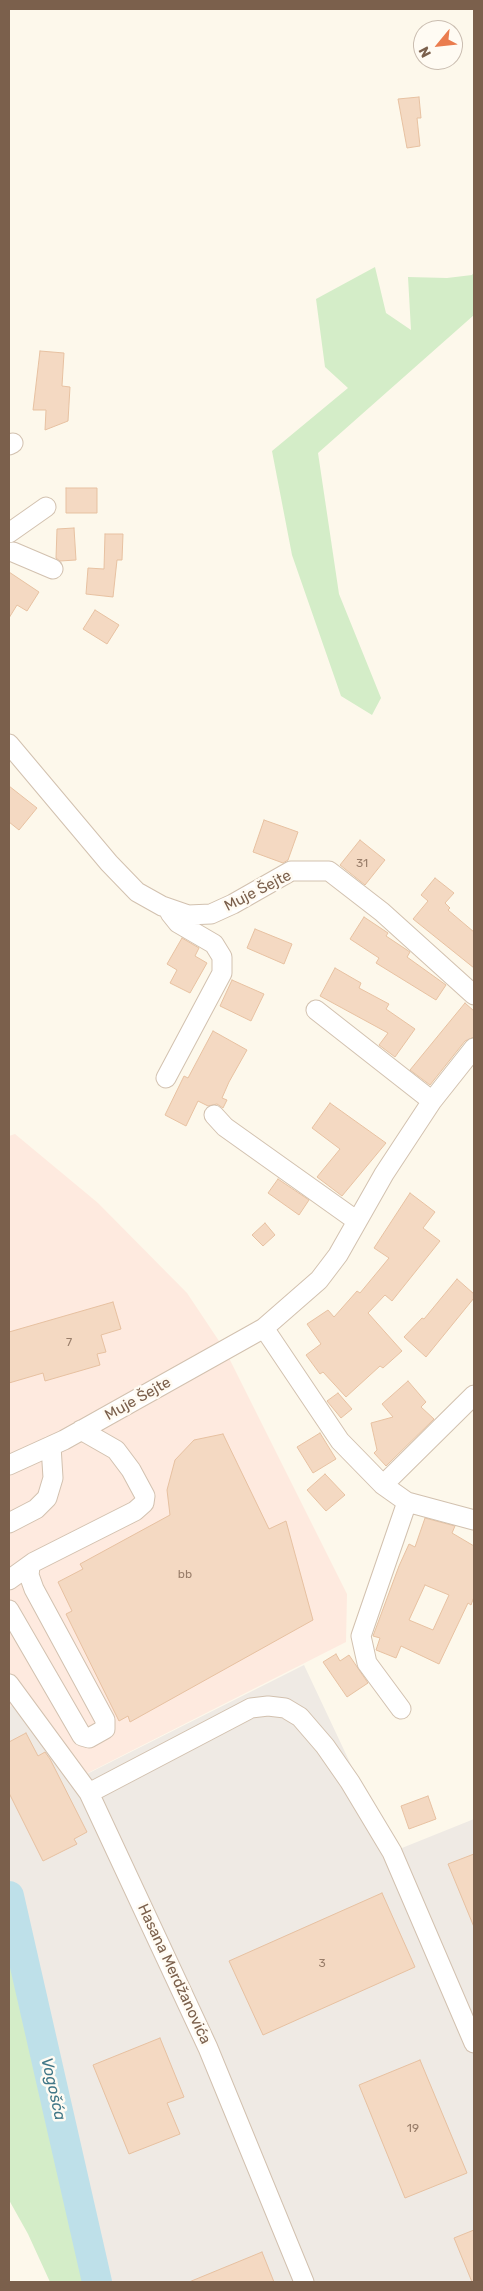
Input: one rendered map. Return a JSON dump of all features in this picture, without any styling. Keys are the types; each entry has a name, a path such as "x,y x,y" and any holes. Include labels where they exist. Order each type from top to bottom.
{"street":[{"path":"10,545 46,507"},
{"path":"10,545 34,550"},
{"path":"10,545 53,569"},
{"name":"Muje Šejte","path":"9,744 137,892 188,916 211,914 291,872 329,871 382,912 474,995"},
{"path":"166,1078 222,973 222,958 214,944 178,924 167,907"},
{"path":"316,1010 432,1101"},
{"name":"Muje Šejte","path":"9,1465 82,1430 264,1328 319,1280 338,1255 384,1174 432,1101 474,1048"},
{"path":"214,1115 225,1127 357,1221"},
{"path":"264,1328 340,1441 383,1485 407,1502 474,1520"},
{"path":"383,1485 474,1395"},
{"path":"9,1580 30,1567 34,1562 135,1511 144,1503 145,1496 131,1470 116,1450 82,1430"},
{"path":"9,1523 36,1509 47,1498 53,1478 52,1446"},
{"path":"401,1709 367,1664 361,1636 407,1502"},
{"path":"9,1610 82,1736 89,1738 98,1735 105,1729 106,1720 34,1589 29,1574 30,1567"},
{"name":"Hasana Merdžanovića","path":"9,1684 89,1793 208,2048 304,2282"},
{"path":"89,1793 250,1708 268,1706 285,1708 300,1717 325,1746 350,1782 392,1852 474,2043"}],"shaded area":[{"path":"15,1134 98,1203 187,1293 225,1350 347,1594 346,1642 78,1778 21,1701 9,1707 9,1136"},
{"path":"304,1665 392,1852 474,1819 474,2282 97,2282 9,1896 9,1707 22,1701 79,1778"}],"green space":[{"path":"375,267 386,313 411,330 408,277 447,278 472,275 474,272 474,315 318,453 339,594 381,698 372,715 341,696 292,555 272,451 348,388 325,367 316,299"},
{"path":"9,1896 97,2282 50,2282 28,2234 9,2200"}],"building":[{"path":"419,97 421,118 417,118 420,146 407,148 398,99"},
{"path":"40,351 64,353 62,386 70,387 68,421 45,430 46,410 33,410"},
{"path":"66,488 97,488 97,513 66,513"},
{"path":"74,528 76,560 60,561 56,558 57,529"},
{"path":"105,534 123,534 122,560 117,560 113,597 86,594 88,568 104,569"},
{"path":"9,572 39,592 27,611 17,605 9,618"},
{"path":"95,610 119,625 107,644 83,629"},
{"path":"9,786 37,808 19,830 9,822"},
{"path":"264,820 298,832 288,860 283,863 253,852"},
{"path":"360,840 385,860 365,885 340,865"},
{"path":"435,878 454,893 445,903 450,908 448,910 474,932 474,968 413,919 428,901 421,895"},
{"path":"364,917 388,933 386,936 410,952 407,957 446,985 436,1000 376,963 379,958 350,939"},
{"path":"255,929 292,944 284,964 247,948"},
{"path":"182,938 199,948 195,956 207,963 190,993 170,983 177,970 167,964"},
{"path":"335,968 361,983 359,988 389,1004 386,1009 415,1029 395,1057 379,1045 388,1033 320,996"},
{"path":"232,980 264,994 251,1021 220,1006"},
{"path":"465,1003 474,1011 474,1037 465,1041 430,1085 410,1070"},
{"path":"213,1031 247,1050 222,1098 227,1100 223,1108 217,1104 208,1106 198,1101 186,1126 165,1115 184,1076 188,1078"},
{"path":"330,1103 386,1143 342,1196 317,1177 340,1149 312,1128"},
{"path":"278,1179 309,1200 299,1215 268,1193"},
{"path":"410,1193 435,1212 423,1228 440,1241 392,1301 385,1295 368,1313 402,1351 383,1368 380,1366 346,1397 323,1372 320,1374 306,1355 321,1344 307,1324 328,1310 334,1317 357,1291 360,1293 389,1258 374,1248"},
{"path":"265,1223 275,1235 263,1246 252,1235"},
{"path":"457,1279 474,1294 474,1298 426,1357 404,1337 422,1318 424,1319"},
{"path":"113,1302 121,1329 101,1335 106,1352 97,1354 100,1365 45,1381 43,1373 9,1383 9,1332"},
{"path":"408,1381 426,1402 421,1407 434,1419 386,1466 374,1453 377,1450 371,1423 393,1417 382,1404"},
{"path":"338,1393 352,1409 341,1418 327,1401"},
{"path":"320,1433 336,1459 313,1473 297,1447"},
{"path":"223,1434 269,1529 286,1521 313,1620 130,1722 128,1716 119,1721 66,1614 72,1611 58,1582 83,1569 80,1564 170,1515 167,1490 175,1460 194,1440"},
{"path":"325,1474 345,1495 326,1511 307,1490"},
{"path":"425,1518 455,1526 452,1533 474,1546 474,1597 471,1605 468,1603 439,1664 401,1646 396,1658 376,1650 380,1638 373,1636 409,1544 415,1547","holes":["425,1585 449,1595 433,1630 409,1620"]},
{"path":"336,1654 340,1661 349,1655 368,1683 347,1697 323,1662"},
{"path":"26,1733 38,1756 45,1752 50,1759 87,1832 74,1839 77,1844 43,1861 9,1793 9,1742"},
{"path":"428,1796 436,1819 409,1829 401,1806"},
{"path":"474,1854 474,1927 448,1864"},
{"path":"382,1893 415,1967 263,2035 229,1961"},
{"path":"160,2038 184,2097 167,2103 180,2134 129,2154 93,2065"},
{"path":"420,2060 467,2173 405,2198 359,2085"},
{"path":"474,2230 474,2282 472,2282 454,2238"},
{"path":"262,2252 274,2282 189,2282"}],"waterway":[{"name":"Vogošća","path":"9,1896 97,2282"}]}
